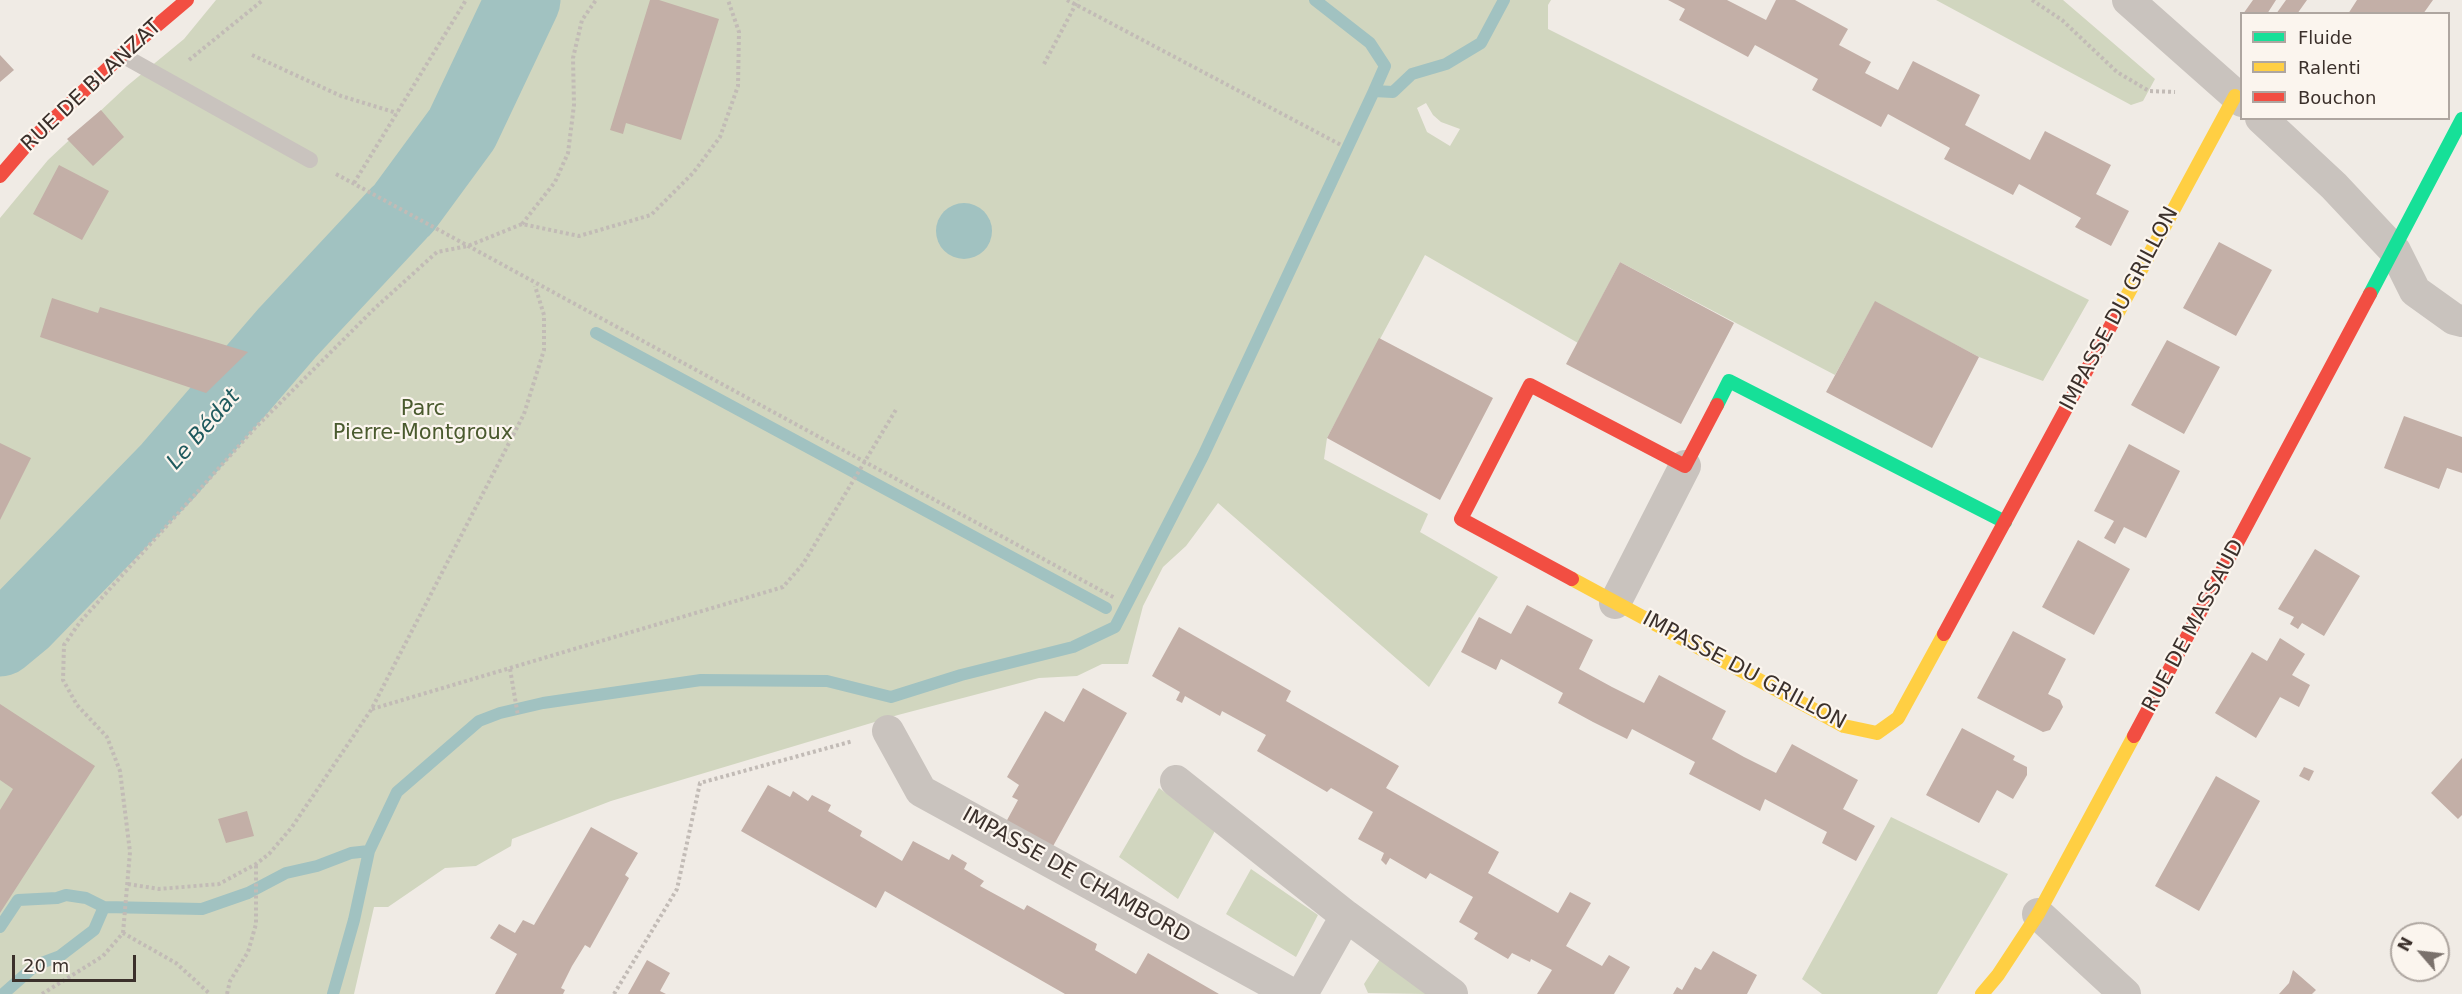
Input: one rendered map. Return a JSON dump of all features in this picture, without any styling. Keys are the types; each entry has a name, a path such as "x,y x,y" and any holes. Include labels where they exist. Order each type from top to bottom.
{"street":[{"name":"RUE DE BLANZAT","path":"0,176 30,141 122,55 187,0"},
{"path":"2128,0 2238,99"},
{"name":"IMPASSE DU GRILLON","path":"1685,466 1530,385 1461,519 1844,726 1877,733 1898,718 2238,99"},
{"name":"RUE DE MASSAUD","path":"1982,994 1998,975 2038,914 2243,534 2346,336 2395,251 2462,119"},
{"path":"2263,120 2334,186 2395,251 2415,291 2462,321"},
{"path":"1615,603 1729,381 2005,522"},
{"name":"IMPASSE DE CHAMBORD","path":"888,731 921,791 1292,994"},
{"path":"1176,781 1346,916 1452,994"},
{"path":"2038,914 2125,994"},
{"path":"1302,994 1346,916"}],"lane":[{"path":"122,55 310,160"}],"path":[{"path":"165,79 263,0"},
{"path":"354,183 466,0"},
{"path":"42,994 103,956 123,933 128,897 130,852 120,771 107,737 77,705 63,680 64,645 80,622 255,428 374,309 437,252 468,246 522,224 555,182 568,153 574,105 573,58 582,20 596,0"},
{"path":"522,224 579,236 651,214 693,173 720,137 738,86 739,32 728,0"},
{"path":"1067,0 1077,2 1341,146"},
{"path":"2032,0 2061,21 2117,72 2149,91 2238,99"},
{"path":"1044,64 1077,2"},
{"path":"252,55 332,92 397,113"},
{"path":"310,160 381,199"},
{"path":"310,160 862,465 1114,598"},
{"path":"128,884 159,889 219,884 256,864 269,854 292,827 371,710 525,414 544,350 544,315 535,285"},
{"path":"371,710 679,616 783,587 803,564 897,408"},
{"path":"510,669 518,716"},
{"path":"614,994 677,889 700,783 888,731"},
{"path":"227,994 230,981 248,952 256,924 256,864"},
{"path":"123,933 176,963 210,994"}],"green space":[{"name":"Parc Pierre-Montgroux","path":"216,0 1551,0 1548,5 1548,29 2089,300 2043,381 1979,357 1875,302 1835,375 1620,262 1578,343 1425,255 1327,438 1324,459 1428,514 1420,532 1498,577 1429,687 1218,503 1186,546 1163,567 1143,606 1128,664 1102,664 1077,676 1039,678 898,715 611,801 512,839 511,846 476,866 445,868 388,907 374,907 354,994 0,994 0,218 48,160 127,86 184,39","holes":["1426,103 1433,115 1441,122 1460,129 1450,146 1427,132 1417,108"]},
{"path":"1936,0 2063,0 2155,79 2143,101 2131,105"},
{"path":"1159,788 1216,829 1178,899 1119,857"},
{"path":"1891,817 2008,874 1937,994 1822,994 1802,979"},
{"path":"1251,869 1318,915 1296,957 1226,914"},
{"path":"1380,959 1426,994 1368,993 1364,984"}],"water":[{"path":"958,203 970,203 980,207 988,215 992,231 988,247 980,255 970,259 958,259 948,255 940,247 936,237 936,225 940,215 948,207"}],"building":[{"path":"650,0 659,0 719,19 681,140 626,123 623,134 610,130"},
{"path":"1668,0 1727,0 1766,20 1776,0 1795,0 1848,29 1839,45 1871,62 1865,73 1898,90 1913,61 1980,95 1965,125 2030,160 2045,131 2111,165 2096,194 2129,211 2111,246 2075,227 2081,218 2019,184 2013,195 1944,159 1950,148 1888,114 1881,127 1812,90 1818,79 1755,45 1748,57 1679,20 1685,9"},
{"path":"2253,0 2276,0 2268,12 2244,12"},
{"path":"2286,0 2307,0 2298,12 2277,12"},
{"path":"2357,0 2433,0 2424,12 2349,12"},
{"path":"0,55 14,70 0,82"},
{"path":"101,110 124,137 93,166 67,139"},
{"path":"59,165 109,191 82,240 33,214"},
{"path":"2219,242 2272,270 2236,336 2183,308"},
{"path":"1620,262 1734,323 1681,424 1566,364"},
{"path":"52,298 98,313 100,307 248,352 206,393 40,337"},
{"path":"1875,301 1979,357 1932,448 1826,392"},
{"path":"1379,338 1493,398 1440,500 1327,438"},
{"path":"2167,340 2220,367 2184,434 2131,405"},
{"path":"2404,416 2462,437 2462,473 2447,468 2439,489 2384,468"},
{"path":"0,443 31,458 0,520"},
{"path":"2129,444 2180,471 2146,538 2124,527 2115,544 2104,538 2114,521 2094,511"},
{"path":"2078,540 2130,569 2094,635 2042,607"},
{"path":"2315,549 2360,576 2324,636 2302,623 2298,629 2290,624 2294,617 2278,609"},
{"path":"1527,605 1593,640 1579,669 1612,687 1644,703 1659,675 1726,711 1712,739 1744,757 1776,773 1792,744 1858,780 1843,809 1875,826 1856,861 1822,843 1827,832 1765,799 1760,811 1689,774 1695,762 1632,729 1627,739 1593,722 1558,703 1563,693 1501,659 1496,670 1461,652 1479,617 1511,634"},
{"path":"1179,627 1291,691 1286,701 1399,766 1386,788 1499,852 1488,873 1558,913 1570,892 1591,903 1566,946 1602,966 1609,955 1630,967 1614,994 1537,994 1552,970 1531,959 1530,962 1512,953 1508,959 1474,939 1478,933 1459,922 1473,897 1430,873 1426,879 1390,858 1386,865 1381,860 1384,853 1358,839 1373,812 1331,788 1327,792 1257,751 1266,735 1222,711 1220,716 1185,696 1182,703 1176,700 1180,692 1152,676"},
{"path":"2013,631 2066,659 2048,694 2060,700 2063,707 2050,730 2043,732 1977,698"},
{"path":"2280,638 2305,654 2292,675 2310,685 2299,707 2280,697 2256,738 2215,713 2252,652 2267,661"},
{"path":"1083,688 1127,713 1052,848 1006,822 1018,800 1012,797 1019,785 1007,777 1045,711 1064,722"},
{"path":"0,704 95,766 0,913 0,810 13,789 0,780"},
{"path":"1962,728 2015,756 2013,760 2027,767 2027,775 2013,799 1997,790 1979,823 1926,795"},
{"path":"2462,758 2462,815 2458,819 2431,793"},
{"path":"2304,767 2314,771 2309,781 2299,776"},
{"path":"2216,776 2260,801 2199,911 2155,886"},
{"path":"768,785 790,797 793,791 808,801 812,795 831,805 828,811 862,831 860,836 902,861 913,841 949,860 952,854 967,863 964,869 984,881 980,886 1024,910 1027,905 1097,944 1095,950 1136,974 1148,953 1219,994 1065,994 885,891 876,908 741,831"},
{"path":"247,811 254,836 226,843 218,819"},
{"path":"591,827 638,853 625,875 629,878 590,948 585,945 572,966 561,988 565,990 563,994 495,994 517,954 490,938 499,924 515,933 523,920 534,925"},
{"path":"1713,951 1757,975 1747,994 1673,994 1677,987 1682,990 1695,967 1701,970"},
{"path":"647,960 670,973 660,991 666,994 628,994"},
{"path":"2293,970 2316,990 2312,994 2279,994 2289,983"}],"waterway":[{"name":"Le Bédat","path":"404,208 462,129 523,0"},
{"path":"1315,0 1370,43 1385,66 1374,91"},
{"path":"333,994 354,920 369,851 397,792 479,721 500,713 543,703 701,680 827,681 891,697 961,675 1073,647 1115,627 1203,456 1374,91 1393,92 1412,74 1446,64 1481,43 1504,0"},
{"name":"Le Bédat","path":"0,639 23,620 168,471 287,333 399,213"},
{"path":"596,333 1106,608"},
{"path":"0,927 18,900 57,898 66,895 86,898 104,907 202,909 248,893 286,873 317,866 351,853 369,851"},
{"path":"3,994 36,965 60,956 94,930 104,907"}],"traffic: fast":[{"path":"2370,294 2462,119"},
{"path":"1717,405 1729,381 2005,522"}],"traffic: slow":[{"path":"2115,318 2235,96"},
{"path":"1572,579 1844,726 1877,733 1898,718 1944,634"},
{"path":"1982,994 1998,975 2038,914 2134,736"}],"traffic: jam":[{"path":"0,176 30,141 122,55 187,0"},
{"path":"2134,736 2370,294"},
{"path":"1944,634 2115,318"},
{"path":"1572,579 1461,519 1530,385 1685,466 1717,405"}]}
